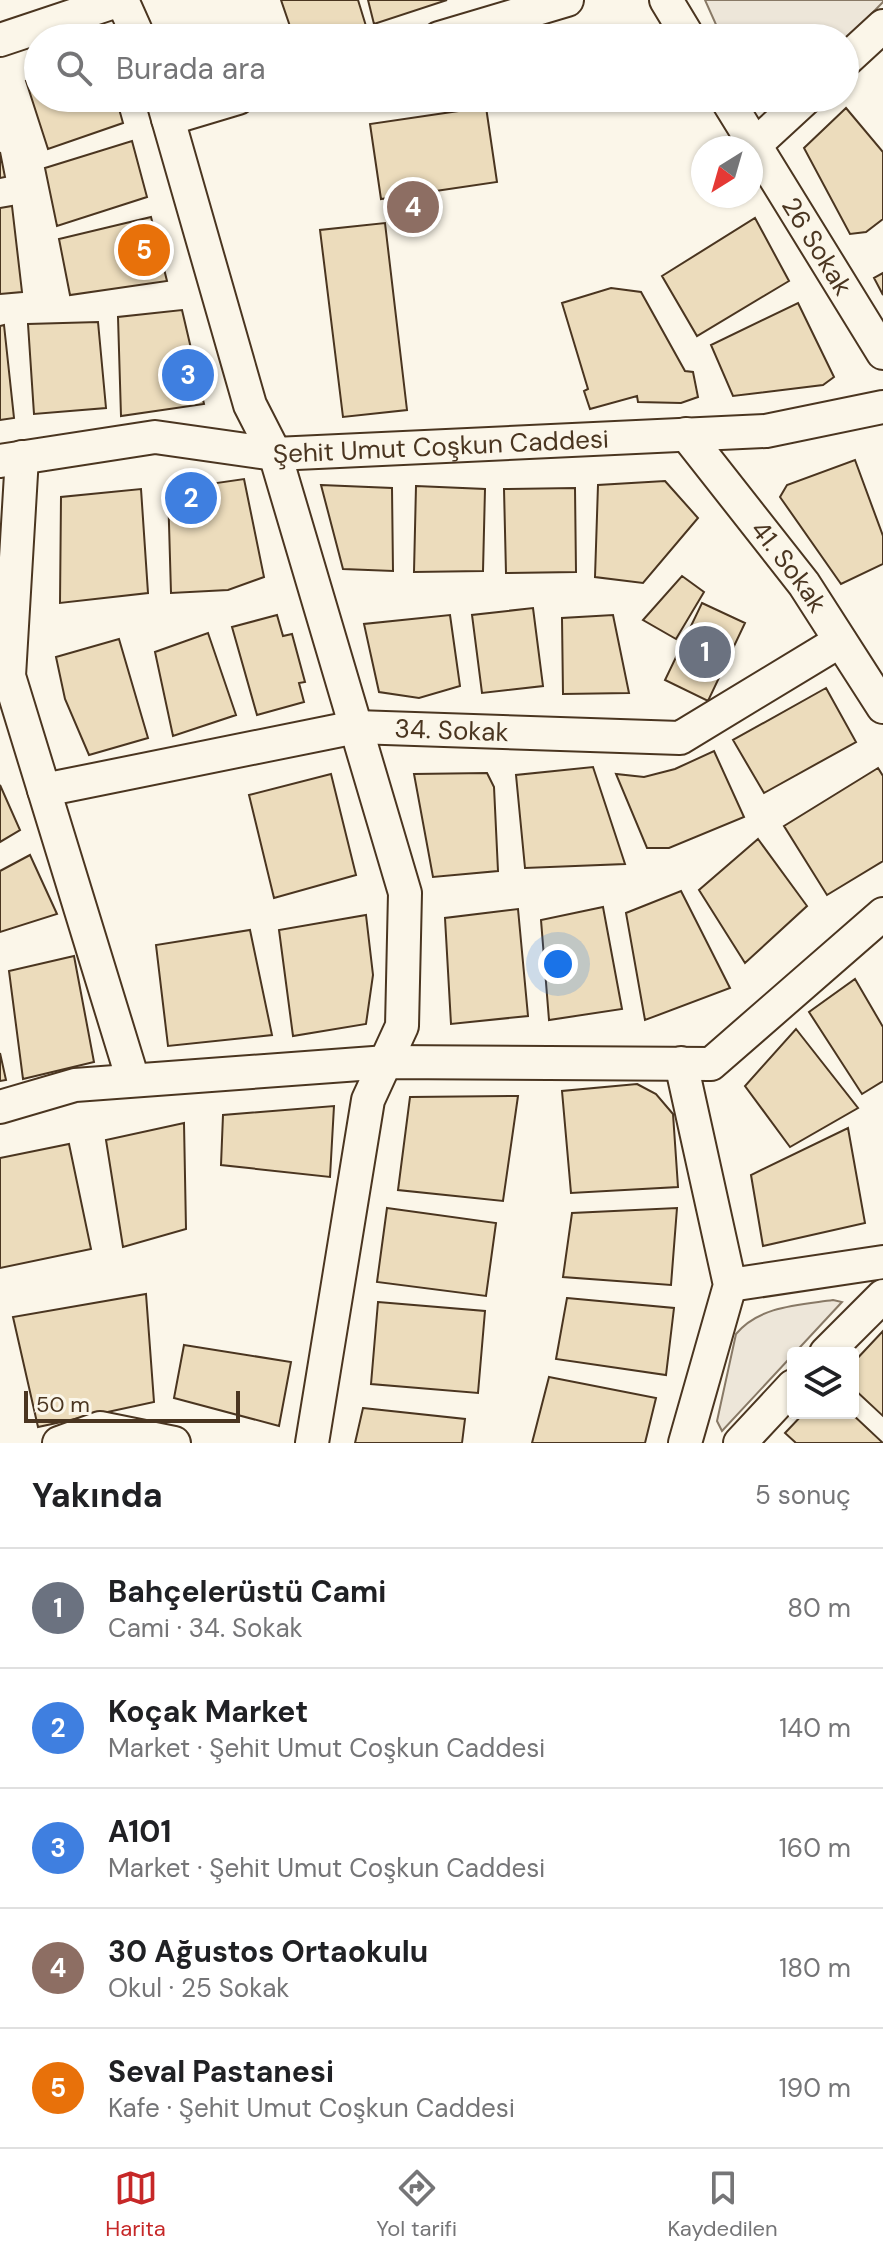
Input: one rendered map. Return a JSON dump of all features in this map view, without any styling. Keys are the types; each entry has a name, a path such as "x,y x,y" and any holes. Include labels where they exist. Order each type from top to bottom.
{"street":[{"path":"486,24 567,0"},
{"path":"666,0 681,24"},
{"path":"54,24 128,2 135,24"},
{"path":"859,48 883,26"},
{"path":"0,40 24,33"},
{"name":"Şehit Umut Coşkun Caddesi","path":"166,112 250,405 275,454 766,431 883,407"},
{"name":"26 Sokak","path":"735,112 749,136"},
{"path":"763,138 791,112"},
{"name":"26 Sokak","path":"763,158 883,353"},
{"name":"41. Sokak","path":"686,434 804,584 883,707"},
{"path":"133,1080 44,790 10,718 11,459 155,437 275,454 405,893 402,1026 368,1100 312,1443"},
{"name":"34. Sokak","path":"44,790 356,727 680,738 840,641"},
{"path":"0,1107 75,1085 387,1062 711,1064 883,914"},
{"path":"681,1063 730,1285 685,1443"},
{"path":"730,1285 883,1262"},
{"path":"832,1347 883,1296"},
{"path":"740,1443 787,1392"},
{"path":"59,1443 100,1428 174,1443"}],"shaded area":[{"path":"705,0 883,0 859,27 859,24 716,24"},
{"path":"833,1300 842,1302 800,1347 787,1347 787,1361 722,1431 717,1421 736,1334 768,1312"}],"building":[{"path":"281,0 358,0 365,24 289,24"},
{"path":"368,0 447,0 374,24"},
{"path":"36,112 120,112 123,123 48,149"},
{"path":"452,112 487,112 497,182 381,199 370,124"},
{"path":"842,112 849,112 883,152 883,219 866,232 850,234 804,148"},
{"path":"132,141 147,197 57,226 45,168"},
{"path":"0,152 5,177 0,178"},
{"path":"12,206 22,292 0,294 0,208"},
{"path":"151,217 167,281 70,295 59,239"},
{"path":"755,218 789,281 697,336 662,276"},
{"path":"385,223 407,410 343,417 320,230"},
{"path":"883,273 883,295 874,278"},
{"path":"611,288 641,292 685,371 693,372 698,397 681,403 638,402 637,396 590,409 584,391 588,389 562,303"},
{"path":"798,303 834,377 823,385 733,396 711,345"},
{"path":"182,310 204,404 121,416 118,317"},
{"path":"98,322 106,408 34,414 28,324"},
{"path":"4,325 14,418 0,420 0,326"},
{"path":"855,460 883,536 883,564 841,584 780,497 787,485"},
{"path":"244,479 264,577 228,590 171,593 168,490"},
{"path":"665,481 698,518 643,583 595,577 598,485"},
{"path":"321,485 392,488 393,571 343,569"},
{"path":"416,486 485,489 483,571 414,572"},
{"path":"575,488 576,572 506,573 504,489"},
{"path":"141,489 148,593 60,603 61,497"},
{"path":"682,576 704,592 676,639 643,620"},
{"path":"702,603 745,623 708,701 665,680"},
{"path":"533,608 543,686 482,693 472,615"},
{"path":"277,615 283,636 292,634 305,682 299,683 304,702 257,715 232,627"},
{"path":"450,615 460,686 419,698 379,692 364,624"},
{"path":"613,615 629,693 563,694 562,618"},
{"path":"208,633 236,715 173,736 155,652"},
{"path":"119,639 148,738 89,755 65,699 56,657"},
{"path":"826,688 856,742 764,793 733,740"},
{"path":"714,751 744,817 669,848 647,848 616,774 644,777 675,769"},
{"path":"593,767 625,864 525,868 516,775"},
{"path":"878,768 883,776 883,861 827,895 784,826"},
{"path":"487,773 494,787 498,871 433,877 414,774"},
{"path":"331,774 356,875 274,898 249,795"},
{"path":"0,785 20,830 0,842"},
{"path":"758,839 807,906 745,963 699,890"},
{"path":"30,855 57,914 0,932 0,871"},
{"path":"681,891 730,988 645,1020 626,913"},
{"path":"603,907 622,1009 549,1020 541,920"},
{"path":"518,909 528,1016 451,1024 445,918"},
{"path":"366,915 373,975 366,1024 293,1036 279,930"},
{"path":"250,930 272,1035 168,1046 156,945"},
{"path":"74,956 94,1062 23,1079 9,971"},
{"path":"855,979 883,1027 883,1081 862,1094 809,1012"},
{"path":"796,1029 858,1108 790,1147 745,1086"},
{"path":"0,1053 6,1080 0,1081"},
{"path":"637,1084 656,1094 673,1114 678,1187 571,1193 562,1091"},
{"path":"518,1096 503,1201 398,1190 410,1097"},
{"path":"334,1106 330,1177 221,1165 223,1115"},
{"path":"184,1123 186,1229 123,1247 106,1140"},
{"path":"848,1128 865,1223 763,1246 751,1175"},
{"path":"69,1144 91,1249 0,1268 0,1158"},
{"path":"387,1208 496,1223 486,1296 377,1282"},
{"path":"677,1208 671,1285 563,1277 572,1213"},
{"path":"146,1294 154,1402 38,1427 13,1317"},
{"path":"567,1298 674,1308 666,1375 556,1359"},
{"path":"378,1302 485,1311 478,1393 371,1384"},
{"path":"883,1331 883,1416 859,1394 859,1357"},
{"path":"184,1345 291,1362 279,1426 174,1398"},
{"path":"549,1377 656,1398 645,1443 532,1443"},
{"path":"363,1408 465,1419 462,1443 355,1443"},
{"path":"798,1419 857,1419 883,1443 796,1443 785,1433"}],"place":[{"name":"30 Ağustos Ortaokulu","path":"413,207"},
{"name":"Seval Pastanesi","path":"144,250"},
{"name":"A101","path":"188,375"},
{"name":"Koçak Market","path":"191,498"},
{"name":"Bahçelerüstü Cami","path":"705,652"}]}
